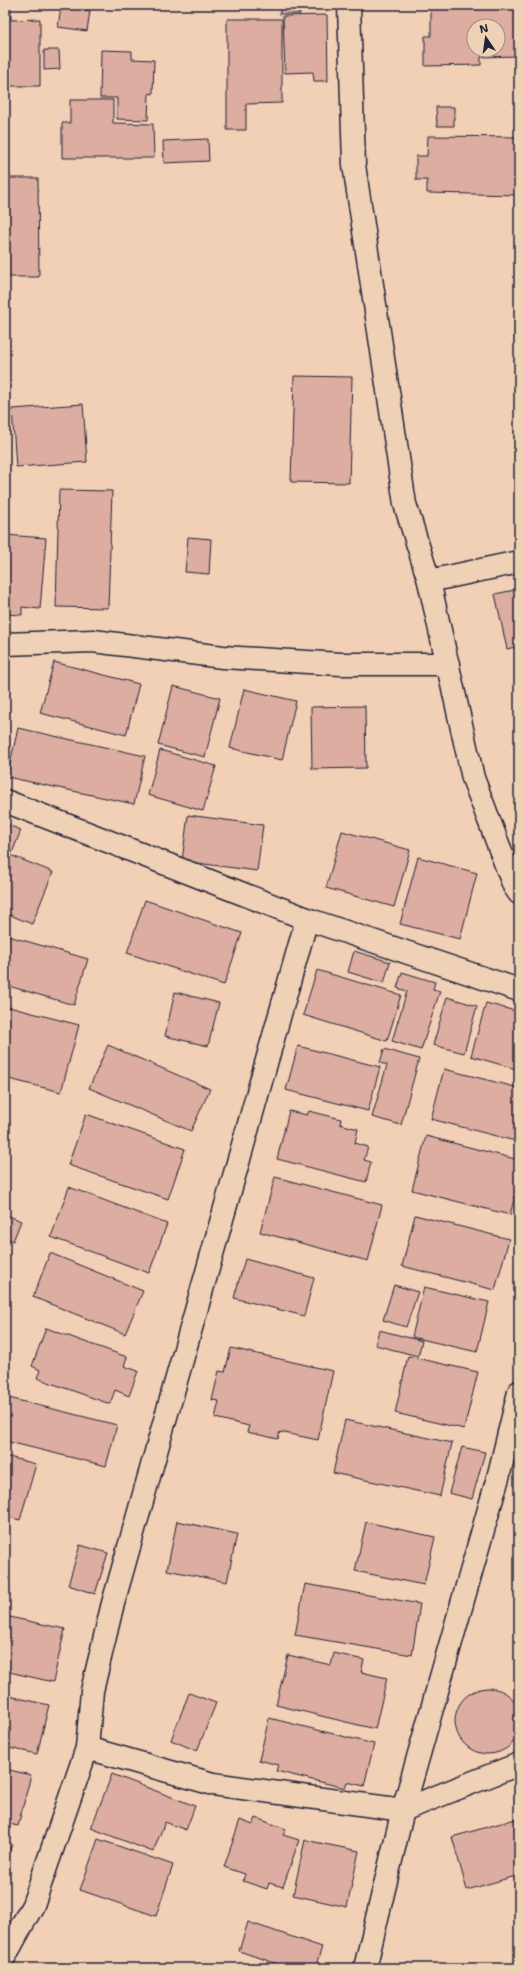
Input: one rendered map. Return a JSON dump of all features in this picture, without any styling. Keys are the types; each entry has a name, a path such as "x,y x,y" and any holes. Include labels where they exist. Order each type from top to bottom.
{"street":[{"path":"349,5 354,165 405,504 429,581 473,778 514,886 519,893"},
{"path":"429,581 519,562"},
{"path":"5,644 93,640 223,657 341,664 448,664"},
{"path":"5,801 307,919 519,990"},
{"path":"5,1956 34,1905 87,1748 92,1690 112,1607 307,919"},
{"path":"366,1968 403,1810 499,1474 519,1392"},
{"path":"87,1748 213,1784 403,1810 519,1764"}],"building":[{"path":"5,5 11,5 11,20 40,19 40,86 5,86"},
{"path":"280,5 300,5 300,14 280,14"},
{"path":"431,5 519,5 519,56 506,56 506,18 466,18 466,58 481,58 481,65 425,66 425,36 431,36"},
{"path":"61,6 90,11 87,31 58,27"},
{"path":"327,15 328,81 314,81 313,72 285,73 283,16"},
{"path":"227,19 282,19 282,103 246,104 246,130 227,130"},
{"path":"44,50 59,50 60,69 44,70"},
{"path":"101,50 132,51 132,59 154,60 153,94 149,93 148,120 117,119 117,98 100,98"},
{"path":"70,100 113,100 113,123 153,124 154,158 62,158 62,123 70,123"},
{"path":"436,107 454,107 454,126 437,126"},
{"path":"428,136 519,137 519,195 427,193 427,180 416,180 416,156 427,156"},
{"path":"208,139 209,161 164,163 163,141"},
{"path":"5,178 38,178 39,277 5,277"},
{"path":"294,376 352,377 349,483 291,482"},
{"path":"83,404 87,462 16,467 12,409"},
{"path":"59,490 112,491 108,608 56,607"},
{"path":"5,535 46,538 40,609 22,607 22,615 5,614"},
{"path":"188,537 211,539 209,574 185,572"},
{"path":"519,589 519,646 507,649 495,594"},
{"path":"54,662 139,684 126,735 40,713"},
{"path":"173,686 220,698 205,757 158,745"},
{"path":"244,689 296,701 282,760 230,748"},
{"path":"365,706 366,768 312,769 311,707"},
{"path":"18,728 145,756 134,804 7,777"},
{"path":"160,750 216,766 203,811 148,795"},
{"path":"188,815 263,825 257,871 182,861"},
{"path":"5,824 21,830 12,853 5,850"},
{"path":"342,831 410,850 394,907 326,888"},
{"path":"5,853 53,872 32,924 5,913"},
{"path":"418,857 477,873 460,939 400,924"},
{"path":"145,900 242,933 224,985 127,953"},
{"path":"5,935 88,959 74,1005 5,985"},
{"path":"354,951 390,962 384,983 348,972"},
{"path":"317,970 401,995 387,1041 303,1015"},
{"path":"402,972 435,982 433,989 440,991 421,1050 392,1041 407,991 397,988"},
{"path":"175,992 219,1003 208,1046 165,1036"},
{"path":"447,997 477,1006 464,1053 433,1045"},
{"path":"486,1003 519,1012 519,1070 471,1056"},
{"path":"5,1006 79,1025 61,1092 5,1078"},
{"path":"108,1045 210,1089 191,1131 89,1088"},
{"path":"298,1046 380,1067 368,1111 286,1090"},
{"path":"384,1049 419,1059 401,1125 372,1117 387,1065 380,1063"},
{"path":"444,1069 519,1088 519,1142 431,1119"},
{"path":"289,1111 307,1115 309,1111 341,1119 340,1124 358,1129 355,1143 368,1147 364,1160 371,1162 366,1182 277,1159"},
{"path":"86,1114 185,1149 168,1199 68,1165"},
{"path":"426,1136 519,1160 519,1180 510,1215 412,1190"},
{"path":"275,1177 382,1205 368,1261 260,1232"},
{"path":"69,1187 167,1224 149,1273 51,1237"},
{"path":"5,1214 21,1221 13,1241 5,1238"},
{"path":"415,1215 509,1239 495,1290 402,1266"},
{"path":"50,1253 143,1291 125,1334 33,1297"},
{"path":"245,1259 314,1278 304,1316 234,1298"},
{"path":"394,1285 418,1292 406,1327 383,1320"},
{"path":"424,1287 489,1302 477,1352 412,1337"},
{"path":"46,1328 127,1357 124,1366 138,1371 129,1396 115,1390 110,1404 37,1378 40,1370 32,1366"},
{"path":"379,1330 422,1341 418,1356 375,1345"},
{"path":"231,1348 333,1371 318,1440 280,1432 278,1439 247,1432 249,1426 215,1418 219,1401 212,1400 219,1371 225,1372"},
{"path":"408,1356 478,1372 464,1429 395,1413"},
{"path":"5,1397 117,1425 106,1466 5,1441"},
{"path":"345,1420 452,1443 440,1496 333,1473"},
{"path":"462,1447 485,1452 472,1499 449,1493"},
{"path":"5,1456 36,1464 20,1520 5,1516"},
{"path":"177,1521 237,1534 227,1582 167,1570"},
{"path":"366,1522 435,1537 424,1585 355,1571"},
{"path":"80,1545 108,1553 95,1594 68,1585"},
{"path":"305,1584 420,1604 412,1655 295,1635"},
{"path":"5,1616 65,1629 53,1682 5,1671"},
{"path":"334,1653 364,1660 361,1672 387,1678 375,1729 276,1705 288,1655 331,1665"},
{"path":"488,1688 501,1691 511,1698 518,1708 521,1721 518,1734 511,1744 501,1751 488,1754 475,1751 465,1744 458,1734 455,1721 458,1708 465,1698 475,1691"},
{"path":"189,1693 216,1703 197,1751 171,1740"},
{"path":"5,1695 49,1705 37,1754 5,1747"},
{"path":"269,1718 374,1744 364,1786 347,1782 345,1788 276,1771 278,1765 259,1760"},
{"path":"5,1769 31,1775 18,1826 5,1823"},
{"path":"112,1774 195,1806 186,1830 165,1822 153,1852 91,1828"},
{"path":"256,1818 286,1829 283,1835 299,1840 283,1887 269,1883 267,1889 243,1881 245,1874 224,1867 240,1820 253,1825"},
{"path":"519,1818 519,1875 467,1890 452,1837"},
{"path":"98,1839 173,1865 156,1916 80,1890"},
{"path":"305,1840 359,1851 347,1907 293,1895"},
{"path":"5,1842 12,1844 5,1865"},
{"path":"248,1922 322,1947 315,1968 290,1968 239,1951"}]}
